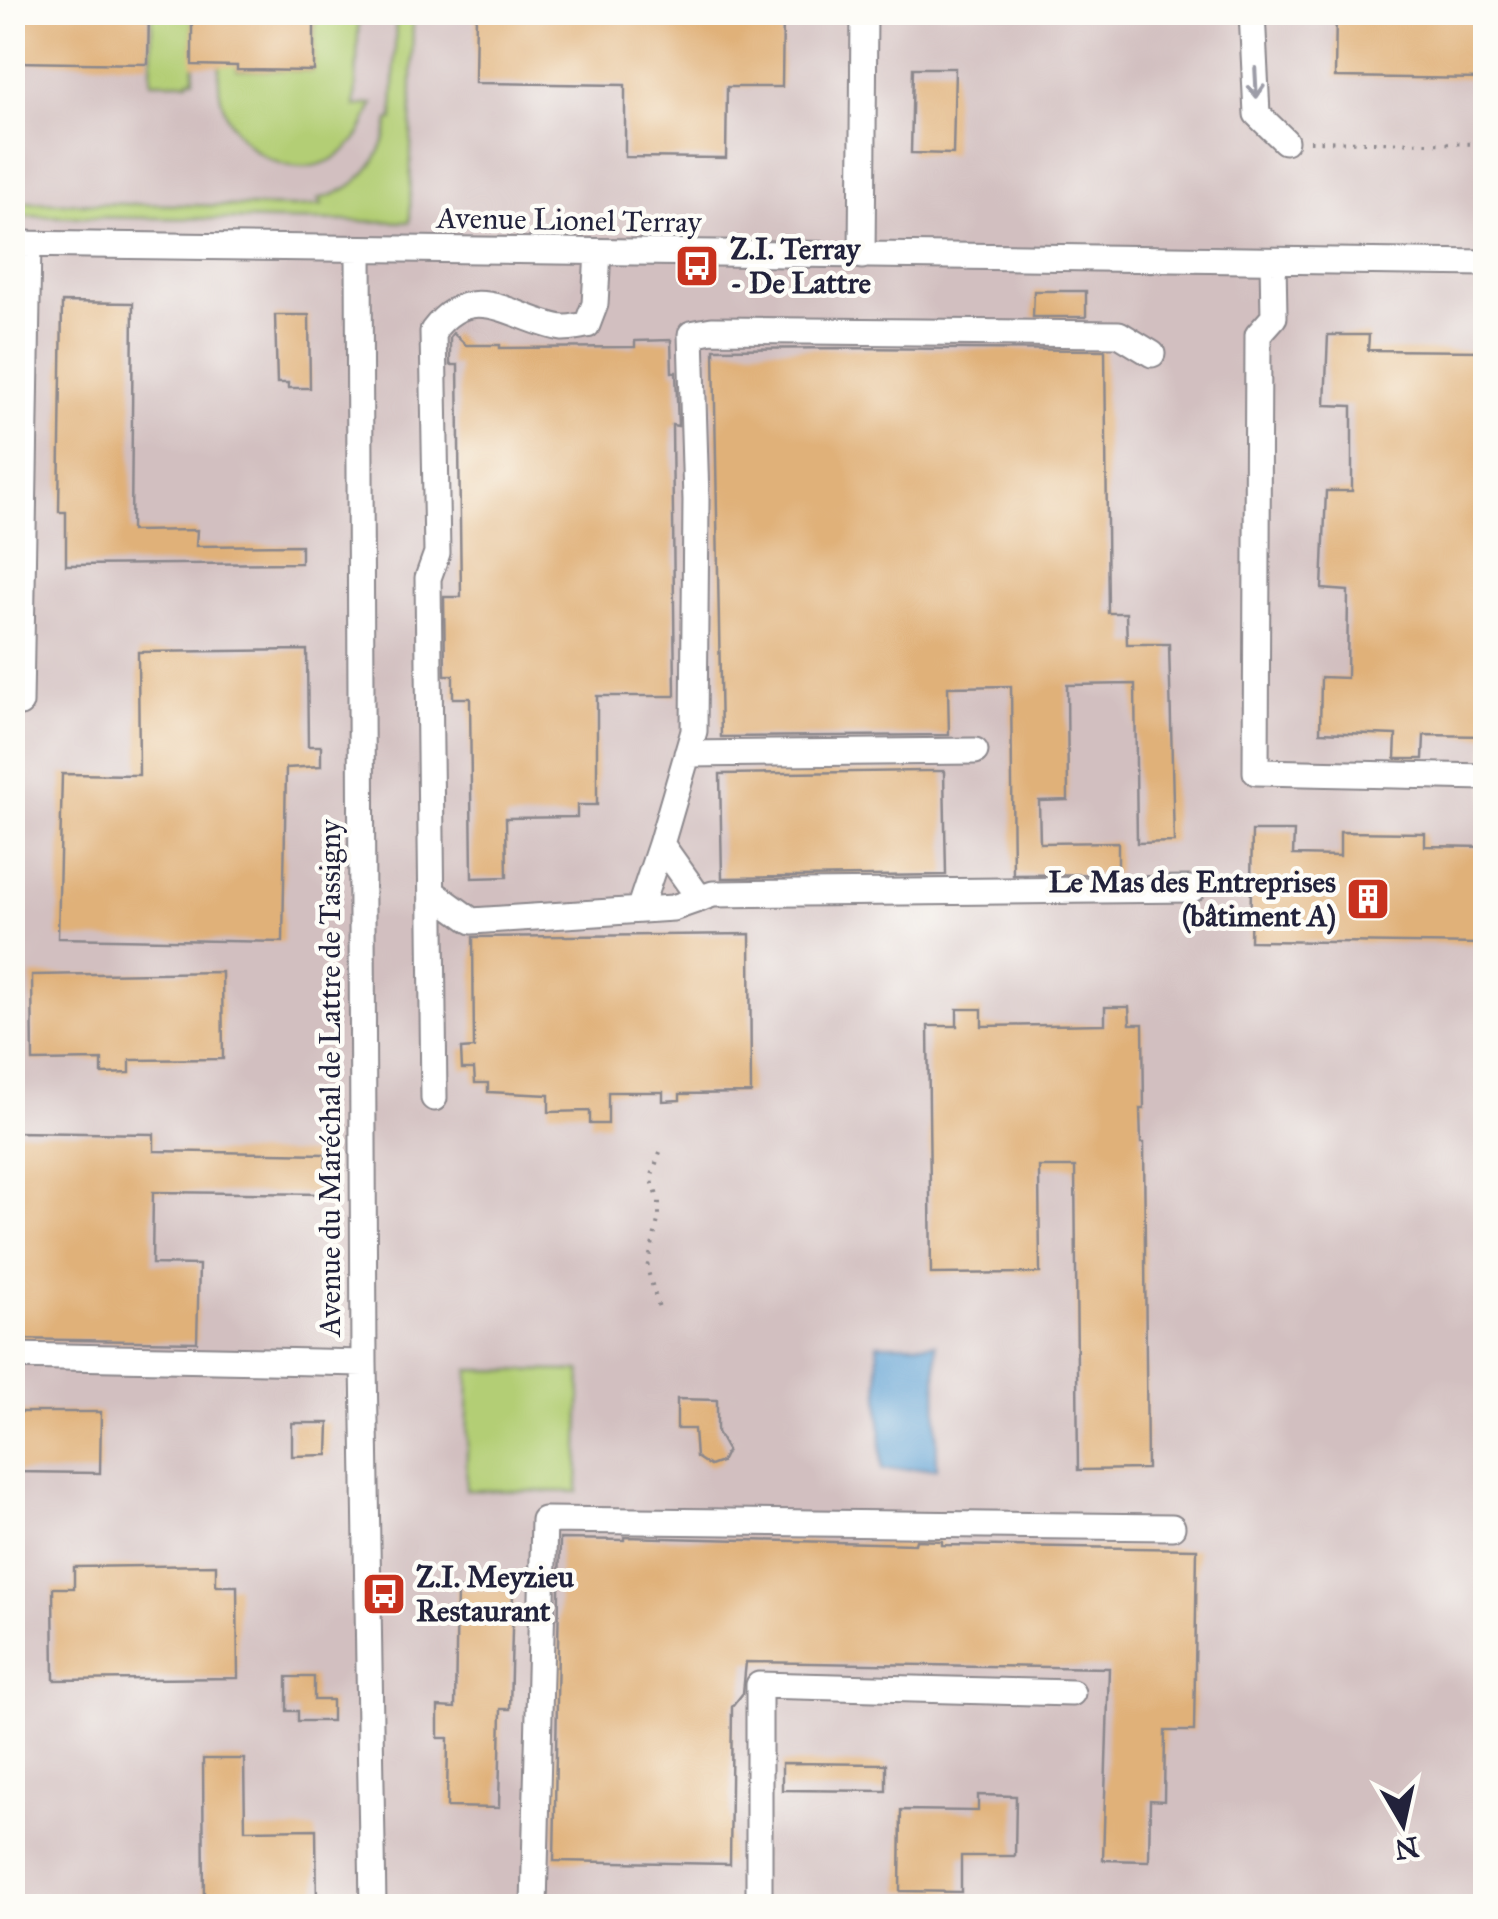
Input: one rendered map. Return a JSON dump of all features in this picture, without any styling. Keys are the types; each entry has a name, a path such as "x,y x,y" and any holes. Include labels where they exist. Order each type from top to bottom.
{"street":[{"path":"862,256 864,12"},
{"path":"1252,12 1257,114 1286,141"},
{"path":"20,244 20,702"},
{"name":"Avenue Lionel Terray","path":"20,244 1486,263"},
{"name":"Avenue du Maréchal de Lattre de Tassigny","path":"358,250 364,1363 373,1906"},
{"path":"434,1098 428,578 437,552 433,330 444,316 497,304 564,328 587,325 594,304 598,252"},
{"path":"1272,261 1274,317 1258,335 1256,772 1486,777"},
{"path":"639,910 694,732 696,500 691,334 712,330 1119,334 1152,354"},
{"path":"687,754 974,750"},
{"path":"661,844 700,899"},
{"path":"432,892 472,921 674,908 713,894 1192,889"},
{"path":"12,1356 364,1363"},
{"path":"534,1906 544,1520 1172,1527"},
{"path":"759,1900 758,1686 1072,1694"}],"path":[{"path":"1286,141 1486,144"},
{"path":"660,1152 651,1178 659,1216 647,1268 660,1311"}],"shaded area":[{"path":"12,13 1485,13 1485,1906 13,1906"}],"green space":[{"path":"152,13 192,13 194,79 151,82"},
{"path":"238,13 237,70 313,71 315,13 359,13 355,106 373,104 359,135 334,158 310,166 286,165 263,156 243,139 228,118 220,92 220,64"},
{"path":"396,13 413,13 410,222 13,216 13,202 323,205 318,199 345,189 367,171 381,148 389,120 393,120"},
{"path":"469,1370 581,1371 578,1492 466,1490"}],"water":[{"path":"877,1344 936,1344 937,1468 882,1470"}],"building":[{"path":"12,12 149,12 148,64 12,62"},
{"path":"192,12 314,12 314,71 192,65"},
{"path":"476,12 783,12 782,87 727,87 726,158 625,157 625,85 475,83"},
{"path":"1336,12 1486,12 1486,79 1335,77"},
{"path":"913,68 955,68 953,154 911,153"},
{"path":"1034,291 1086,291 1086,317 1033,317"},
{"path":"62,302 133,303 131,531 197,530 196,546 301,545 301,563 66,565 66,512 59,512"},
{"path":"275,315 309,315 310,388 288,388 288,383 277,383"},
{"path":"453,333 466,345 500,348 635,347 635,341 671,340 672,372 676,372 678,426 672,425 675,696 597,696 597,805 577,805 577,817 506,818 507,877 472,878 470,698 453,698 453,675 445,675 444,597 461,597 458,365 450,365"},
{"path":"1328,335 1369,335 1368,350 1486,351 1486,736 1424,735 1423,759 1395,759 1396,735 1320,732 1321,677 1347,678 1348,591 1322,589 1326,491 1352,491 1352,406 1325,405"},
{"path":"714,349 1105,350 1108,613 1126,613 1127,644 1169,644 1174,842 1137,843 1135,684 1067,685 1068,800 1039,801 1040,843 1118,842 1118,874 1013,875 1011,686 948,687 949,735 721,737"},
{"path":"307,650 308,746 321,746 321,766 286,768 283,942 58,938 62,774 139,775 138,652"},
{"path":"944,771 946,875 722,878 720,774"},
{"name":"Le Mas des Entreprises (bâtiment A)","path":"1252,831 1294,831 1293,855 1340,856 1340,832 1425,833 1425,846 1486,847 1486,944 1250,941"},
{"path":"750,934 751,1093 680,1094 680,1100 663,1101 663,1092 608,1092 608,1124 590,1124 590,1111 549,1112 549,1095 488,1092 488,1083 475,1083 474,1069 462,1069 461,1049 474,1048 473,937"},
{"path":"222,972 223,1059 130,1060 130,1073 102,1074 102,1060 33,1061 32,975"},
{"path":"1105,1007 1129,1007 1130,1024 1143,1024 1144,1109 1140,1109 1144,1143 1147,1469 1078,1470 1075,1167 1039,1167 1040,1273 931,1274 928,1026 957,1026 957,1009 982,1009 982,1026 1105,1024"},
{"path":"12,1132 154,1134 154,1151 326,1154 325,1194 153,1192 152,1264 199,1265 197,1342 12,1339"},
{"path":"677,1399 717,1400 717,1432 727,1450 721,1462 710,1466 696,1457 694,1429 677,1429"},
{"path":"12,1412 101,1412 100,1473 12,1472"},
{"path":"292,1423 329,1423 328,1455 292,1456"},
{"path":"560,1539 915,1544 916,1540 942,1541 942,1545 1197,1549 1194,1731 1165,1731 1164,1801 1150,1800 1149,1861 1103,1860 1109,1668 746,1662 743,1693 732,1707 730,1864 554,1861"},
{"path":"216,1565 216,1586 237,1586 238,1678 54,1680 53,1588 74,1588 74,1567"},
{"path":"457,1589 513,1590 510,1709 501,1709 499,1808 447,1807 448,1738 438,1738 438,1707 455,1708"},
{"path":"287,1677 314,1677 314,1700 332,1700 332,1721 298,1721 298,1711 287,1711"},
{"path":"203,1759 244,1759 245,1830 316,1829 317,1906 204,1906"},
{"path":"782,1763 886,1764 886,1791 782,1790"},
{"path":"978,1795 1016,1796 1015,1856 961,1856 961,1892 900,1891 901,1810 978,1811"}],"place":[{"name":"Z.I. Terray - De Lattre","path":"697,266"},
{"name":"Le Mas des Entreprises (bâtiment A)","path":"1368,899"},
{"name":"Z.I. Meyzieu Restaurant","path":"384,1594"}]}
